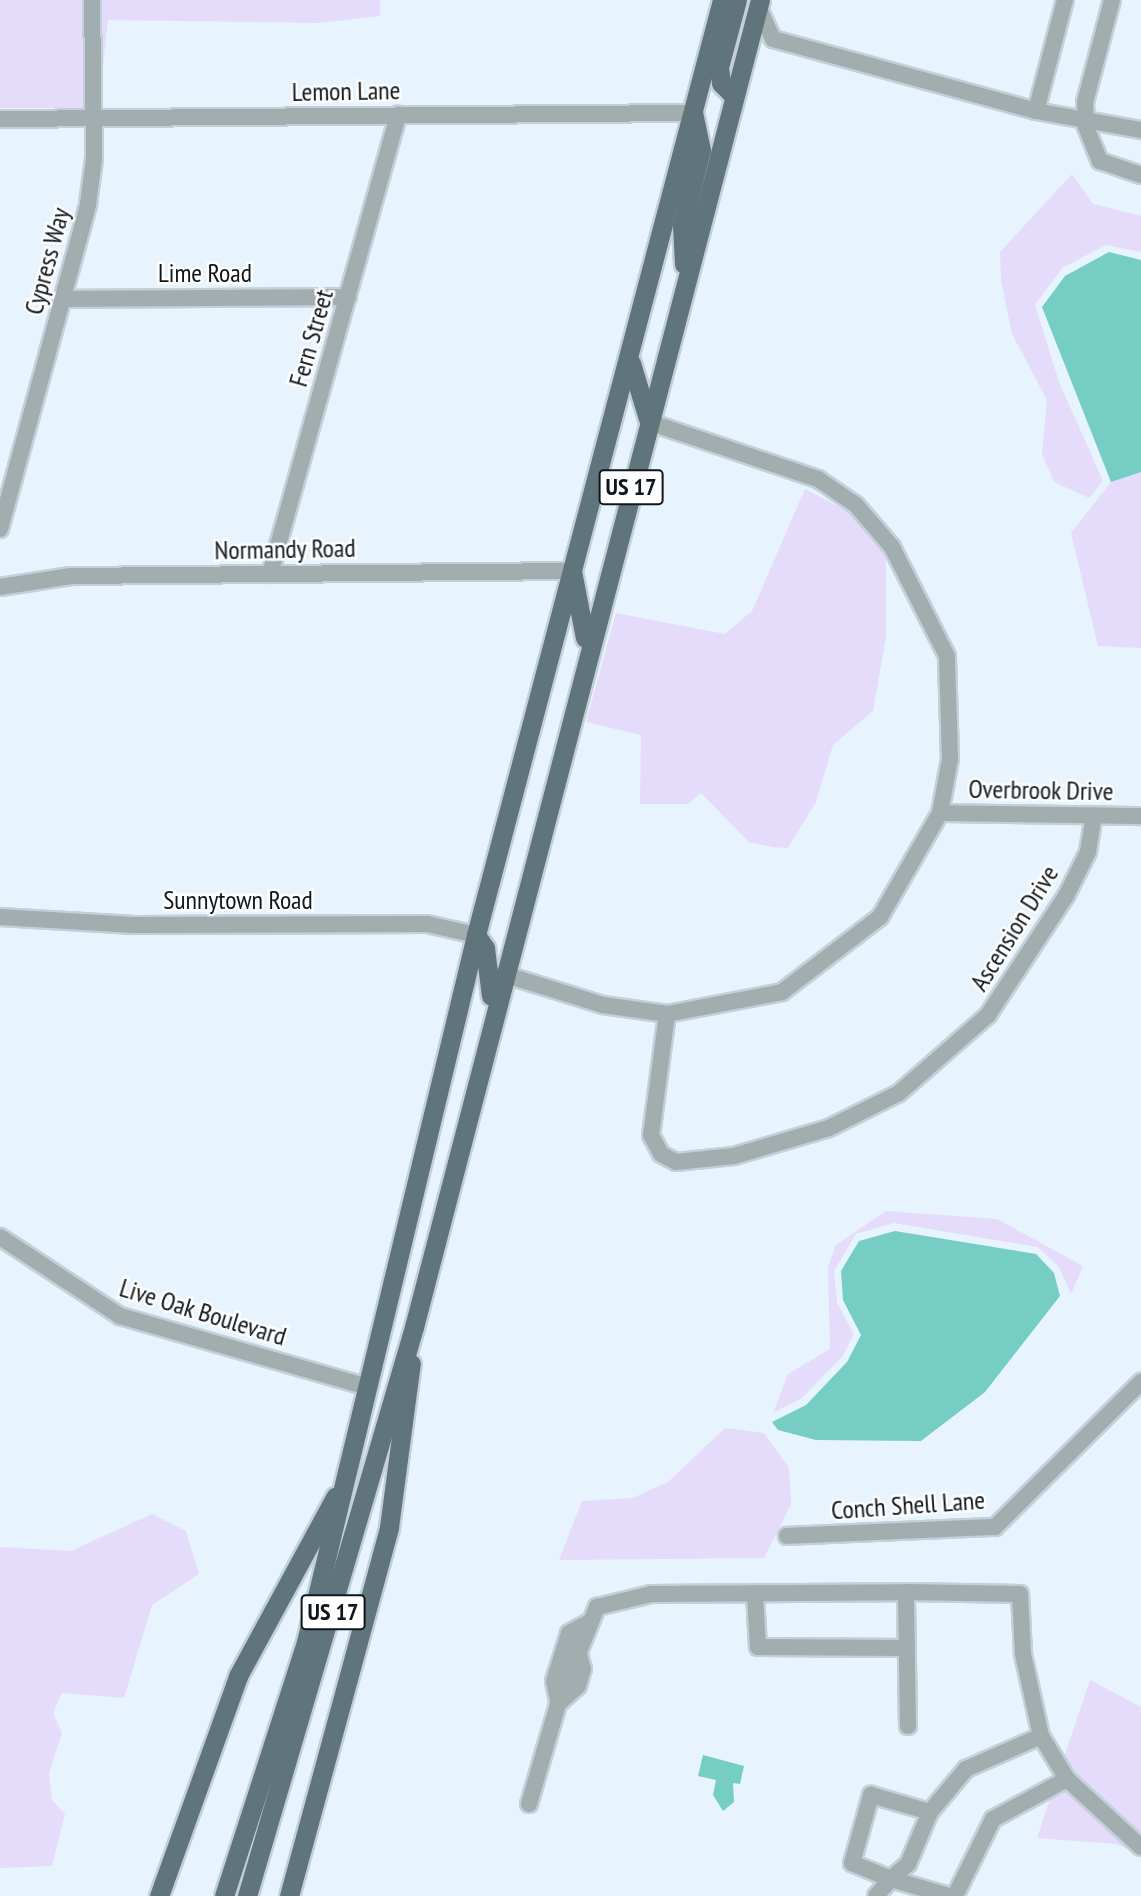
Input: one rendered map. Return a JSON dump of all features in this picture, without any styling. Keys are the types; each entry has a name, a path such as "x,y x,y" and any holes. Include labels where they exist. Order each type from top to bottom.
{"main road":[{"name":"US 17","path":"224,1896 295,1679 476,935 722,0"},
{"path":"734,96 721,83 719,67 737,0"},
{"name":"US 17","path":"247,1896 414,1327 586,653 759,1"},
{"path":"685,282 682,226 702,140 693,113"},
{"path":"629,355 649,422"},
{"path":"572,571 586,653"},
{"path":"476,935 489,964 492,1015"},
{"path":"289,1896 389,1527 408,1419 414,1327"},
{"path":"159,1896 238,1676 346,1478"}],"street":[{"name":"Cypress Way","path":"0,529 88,204 93,118 92,0"},
{"path":"1036,111 1065,0"},
{"path":"1112,0 1085,121 1100,161 1141,175"},
{"path":"759,1 771,37 1036,111 1141,130"},
{"name":"Lemon Lane","path":"0,119 693,113"},
{"name":"Fern Street","path":"270,574 398,115"},
{"name":"Lime Road","path":"62,299 348,297"},
{"path":"503,974 603,1005 667,1014 782,992 838,955 880,918 940,813 950,759 947,656 892,547 856,505 818,478 649,422"},
{"name":"Normandy Road","path":"0,587 71,576 572,571"},
{"name":"Overbrook Drive","path":"940,813 1141,816"},
{"name":"Ascension Drive","path":"667,1014 651,1135 661,1154 676,1162 734,1156 829,1128 899,1093 988,1016 1071,885 1088,852 1094,815"},
{"name":"Sunnytown Road","path":"0,917 134,925 427,924 476,935"},
{"name":"Live Oak Boulevard","path":"0,1237 120,1316 367,1387"},
{"name":"Conch Shell Lane","path":"787,1536 995,1527 1141,1381"},
{"path":"906,1592 908,1726"},
{"path":"755,1594 758,1647 907,1648"},
{"path":"529,1804 558,1704 554,1681 571,1657 569,1633 588,1623 597,1607 618,1599 755,1594 1020,1594 1023,1654 1041,1736 1067,1779 1141,1847"},
{"path":"558,1704 578,1686 583,1669 571,1657"},
{"path":"876,1896 908,1864 930,1812 966,1769 1041,1736"},
{"path":"955,1896 993,1819 1067,1779"},
{"path":"930,1812 871,1795 852,1863 891,1879 949,1896"}],"shaded area":[{"path":"0,0 84,0 84,108 0,108"},
{"path":"100,0 380,0 380,16 319,23 108,20 101,84"},
{"path":"1072,174 1093,204 1141,216 1141,252 1106,245 1062,268 1035,305 1059,382 1103,481 1089,498 1054,482 1042,454 1047,400 1012,334 1001,281 1000,252"},
{"path":"1109,252 1141,260 1141,472 1111,482 1042,307 1065,276"},
{"path":"1141,472 1141,648 1098,646 1071,533 1111,482"},
{"path":"805,489 851,513 886,554 886,637 873,711 833,745 816,802 788,848 773,847 749,842 701,793 688,804 640,804 641,735 586,722 616,613 725,634 752,611"},
{"path":"886,1211 997,1219 1083,1266 1071,1294 1059,1267 1038,1247 894,1223 856,1234 834,1271 837,1303 854,1334 842,1357 802,1398 773,1413 788,1374 830,1349 828,1267 836,1245"},
{"path":"895,1231 1036,1254 1054,1273 1060,1296 985,1392 921,1441 816,1440 778,1430 772,1422 806,1405 847,1362 861,1335 843,1300 841,1271 859,1241"},
{"path":"725,1428 764,1433 789,1468 791,1504 764,1558 559,1560 582,1501 633,1498 668,1482"},
{"path":"152,1514 186,1531 199,1574 152,1605 124,1698 62,1693 53,1713 62,1733 49,1773 52,1800 65,1814 52,1866 0,1868 0,1547 71,1551"},
{"path":"1090,1680 1141,1707 1141,1855 1116,1844 1037,1838"},
{"path":"703,1755 744,1766 740,1784 733,1783 734,1802 723,1811 713,1795 716,1780 698,1776"}]}
